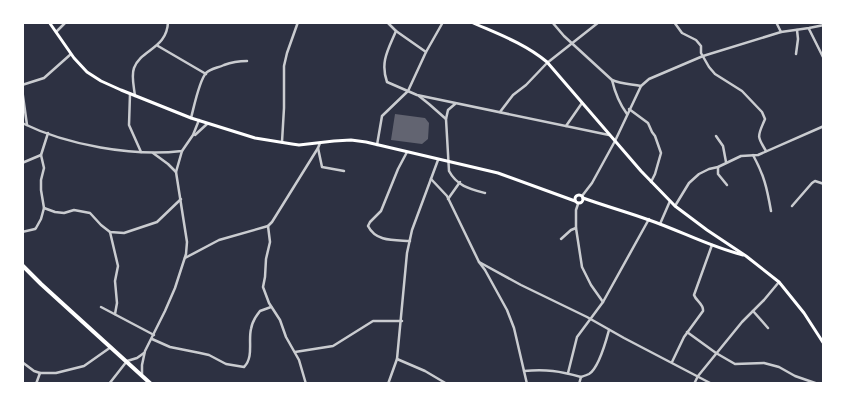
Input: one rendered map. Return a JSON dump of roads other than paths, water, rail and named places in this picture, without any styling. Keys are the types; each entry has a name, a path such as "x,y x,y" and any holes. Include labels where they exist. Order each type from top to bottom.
{"main road":[{"path":"49,22 80,66 87,72 101,81 130,94 207,124 254,138 299,145 350,140 498,173 564,197 597,203 649,220 728,251 746,256"},
{"path":"471,22 521,44 534,52 675,206 746,256 779,282 804,313 824,344"},
{"path":"22,265 151,384"}],"street":[{"path":"56,32 66,22"},
{"path":"135,96 133,78 135,66 158,46 166,34 168,22"},
{"path":"282,142 284,66 298,22"},
{"path":"387,22 396,31 426,52"},
{"path":"377,145 382,116 408,92 426,52 443,22"},
{"path":"552,22 572,44 612,80 641,86"},
{"path":"500,112 513,94 526,85 546,63 600,22"},
{"path":"674,22 682,33 696,40 701,46 703,56 715,74 742,91 762,112 765,119 758,136 766,151"},
{"path":"776,22 781,32"},
{"path":"603,302 591,286 582,267 576,228 576,210 579,200 592,183 615,141 641,86 658,75 703,56 781,32 824,25"},
{"path":"809,28 824,59"},
{"path":"796,54 797,30"},
{"path":"396,31 384,56 387,82 417,95 610,135"},
{"path":"158,46 206,74"},
{"path":"22,85 44,78 71,54"},
{"path":"191,118 206,74 231,62 247,61"},
{"path":"612,80 616,96 627,114"},
{"path":"22,89 27,125"},
{"path":"130,94 130,125 141,152"},
{"path":"417,95 446,119"},
{"path":"457,104 448,110 446,119 449,171 464,187 485,193"},
{"path":"566,126 582,104"},
{"path":"629,109 648,123 655,136 660,153 651,182"},
{"path":"194,136 199,120"},
{"path":"22,123 86,145 115,150 153,153 182,151"},
{"path":"142,374 145,351 176,288 186,258 187,242 176,172 182,151 207,124"},
{"path":"675,206 689,182 699,174 741,156 758,155 824,126"},
{"path":"22,232 34,229 41,219 44,208 41,180 44,168 41,154 48,133"},
{"path":"716,136 723,146 726,162"},
{"path":"186,258 219,240 268,226 320,142"},
{"path":"318,148 322,167 344,171"},
{"path":"407,152 381,211 368,226 379,237 388,240 410,241"},
{"path":"153,153 176,172"},
{"path":"22,163 41,154"},
{"path":"753,155 764,176 771,210"},
{"path":"388,384 397,359 407,253 412,230 438,160"},
{"path":"718,167 718,174 727,185"},
{"path":"431,179 448,199 479,262 508,310 527,384"},
{"path":"792,206 812,183 815,181 824,184"},
{"path":"448,199 460,182"},
{"path":"44,208 64,213 74,210 90,213 110,232 124,233 157,222 180,199"},
{"path":"660,224 670,201"},
{"path":"568,373 576,337 603,302 649,220"},
{"path":"268,226 270,242 266,259 264,288 271,307 280,320 286,338 299,360 306,384"},
{"path":"561,239 576,228"},
{"path":"110,232 118,266 115,281 117,303 115,314"},
{"path":"672,362 687,332 703,311 694,294 712,245"},
{"path":"479,262 712,384"},
{"path":"694,384 716,353 779,282"},
{"path":"101,307 154,335"},
{"path":"152,339 170,347 208,355 226,364 244,367 250,358 250,330 252,323 260,311 271,307"},
{"path":"753,311 768,328"},
{"path":"295,352 333,346 373,321 402,321"},
{"path":"524,371 558,371 581,377 591,373 610,330"},
{"path":"687,332 735,364 764,363 779,367 795,376 818,384"},
{"path":"23,363 40,373 56,373 84,366 111,347"},
{"path":"109,384 127,361 137,358 145,351"},
{"path":"397,359 425,371 446,384"},
{"path":"36,384 40,373"},
{"path":"579,384 581,377"}]}
